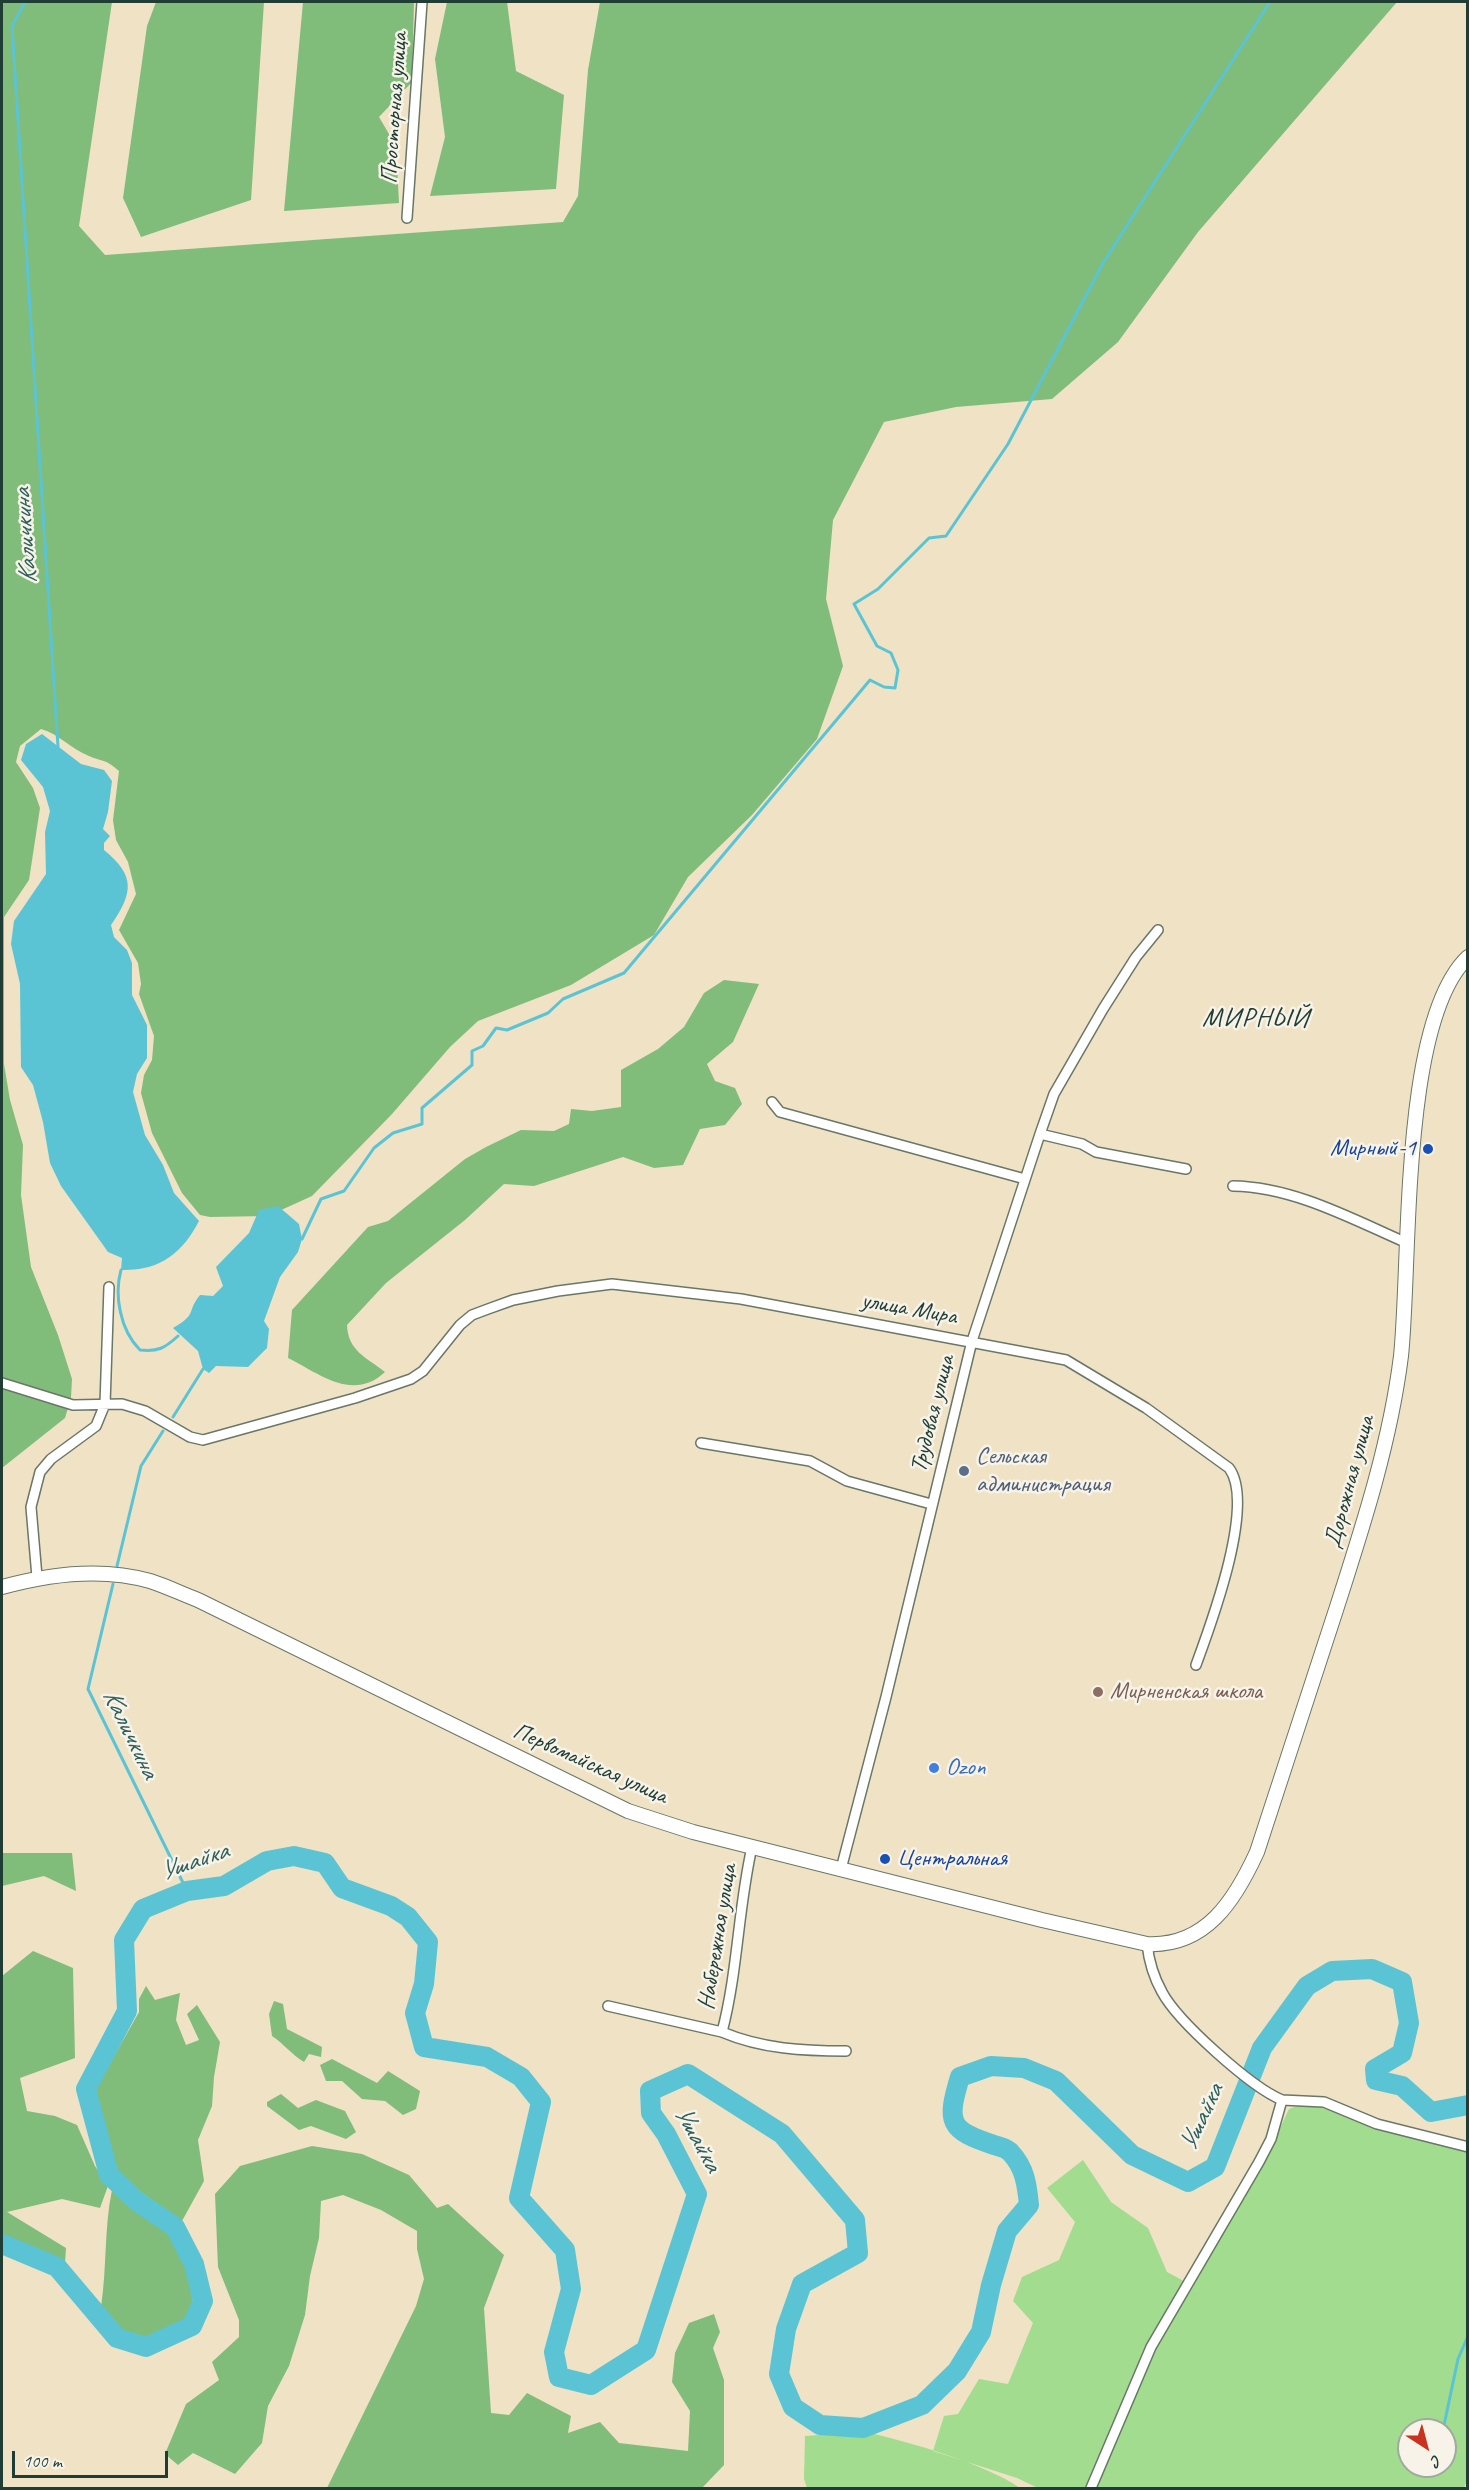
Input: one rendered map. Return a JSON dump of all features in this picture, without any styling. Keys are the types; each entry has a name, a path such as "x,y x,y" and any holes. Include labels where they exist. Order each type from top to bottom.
{"street":[{"name":"Просторная улица","path":"407,218 422,2"},
{"name":"Трудовая улица","path":"841,1869 886,1697 930,1504 972,1341 1040,1134 1054,1094 1136,957 1158,930"},
{"name":"Дорожная улица","path":"1147,1944 1163,1945 1185,1939 1206,1928 1222,1915 1242,1885 1257,1852 1368,1513 1393,1409 1401,1356 1419,1093 1437,1008 1464,960"},
{"path":"772,1102 780,1112 1025,1179"},
{"path":"1040,1134 1082,1144 1096,1152 1186,1169"},
{"path":"1233,1186 1251,1186 1282,1193 1329,1209 1407,1243"},
{"name":"улица Мира","path":"2,1383 73,1405 122,1404 145,1412 190,1437 203,1440 378,1391 411,1379 423,1371 449,1336 472,1316 513,1300 612,1284 741,1299 1066,1360 1146,1408 1229,1468 1234,1475 1239,1500 1222,1588 1196,1665"},
{"path":"37,1577 31,1508 40,1472 51,1459 96,1426 105,1404 109,1287"},
{"path":"701,1443 810,1461 847,1480 930,1504"},
{"name":"Первомайская улица","path":"2,1587 37,1577 99,1573 150,1581 198,1600 628,1811 693,1833 1147,1944"},
{"name":"Набережная улица","path":"722,2032 733,1986 746,1873 752,1846"},
{"path":"1147,1944 1150,1969 1163,1995 1188,2024 1232,2065 1271,2096 1282,2100 1324,2102 1377,2124 1467,2147"},
{"name":"Набережная улица","path":"608,2007 722,2032 764,2045 804,2051 846,2051"},
{"path":"1091,2488 1151,2347 1259,2162 1271,2139 1282,2100"}],"green space":[{"path":"2,2 112,2 79,226 105,255 563,222 578,196 588,70 600,2 1397,2 1198,232 1118,342 1052,399 956,407 884,422 833,520 826,599 843,666 817,739 752,815 688,877 654,935 571,985 478,1021 450,1047 392,1114 312,1196 268,1216 210,1217 200,1215 182,1193 152,1133 141,1093 144,1075 152,1060 154,1036 139,994 141,984 138,963 119,930 136,894 128,862 116,840 113,820 119,771 41,729 20,746 16,762 33,788 40,808 29,880 4,917 4,1064 10,1100 23,1145 21,1195 31,1267 58,1335 72,1379 71,1398 65,1418 2,1468"},
{"path":"156,2 264,2 251,200 141,237 123,198 147,26"},
{"path":"303,2 414,2 412,82 379,117 396,146 399,203 284,211"},
{"path":"447,2 507,2 516,71 564,95 556,189 430,196 445,137 435,59"},
{"path":"724,980 759,984 733,1042 707,1064 715,1081 735,1088 742,1104 725,1125 700,1129 683,1165 654,1168 623,1157 534,1186 504,1184 465,1220 386,1283 347,1325 354,1347 385,1372 373,1381 361,1385 349,1385 324,1377 288,1358 292,1310 368,1227 388,1221 465,1159 521,1130 554,1131 569,1124 571,1109 592,1111 621,1107 621,1070 658,1049 684,1027 704,993"},
{"path":"2,1853 72,1853 76,1891 44,1876 2,1886"},
{"path":"33,1951 73,1968 75,2058 20,2078 27,2111 55,2116 77,2125 95,2166 108,2186 100,2208 62,2199 7,2212 66,2248 65,2263 2,2237 2,1976"},
{"path":"146,1986 155,2000 180,1993 176,2020 186,2045 199,2040 187,2014 197,2005 220,2042 212,2106 198,2140 204,2181 182,2221 115,2174 94,2092 139,2012 139,1999"},
{"path":"274,2001 283,2004 287,2029 322,2047 321,2057 309,2054 304,2062 272,2036 269,2014"},
{"path":"332,2059 377,2083 388,2071 420,2091 416,2109 403,2115 385,2101 362,2099 342,2081 326,2081 320,2065"},
{"path":"281,2094 298,2108 316,2100 345,2111 356,2132 346,2139 311,2126 299,2130 267,2106 267,2102"},
{"path":"1305,2103 1467,2150 1468,2478 1464,2488 1038,2488 1017,2478 933,2451 944,2416 958,2414 979,2379 1008,2384 1033,2323 1013,2301 1022,2277 1059,2260 1075,2222 1047,2188 1083,2160 1111,2202 1148,2228 1167,2272 1193,2286 1260,2170 1289,2109"},
{"path":"312,2146 362,2154 409,2175 437,2208 448,2204 504,2255 484,2308 491,2413 509,2415 527,2393 571,2416 568,2433 600,2422 619,2443 688,2451 690,2411 672,2382 675,2353 689,2323 714,2314 720,2332 713,2348 724,2380 724,2465 702,2488 327,2488 416,2306 424,2279 417,2249 417,2231 381,2210 343,2195 321,2201 319,2238 310,2276 305,2315 289,2366 268,2406 262,2443 235,2474 193,2453 178,2465 165,2454 186,2404 219,2380 212,2362 239,2337 239,2320 218,2267 215,2194 240,2166"},
{"path":"112,2190 166,2229 183,2253 194,2306 188,2325 147,2342 117,2333 101,2307"},
{"path":"865,2432 924,2447 967,2462 1020,2488 807,2488 804,2479 805,2436"}],"water":[{"path":"42,734 81,764 104,770 112,781 103,829 110,836 104,843 104,850 122,868 128,885 124,903 111,925 114,937 127,950 132,963 132,995 147,1025 147,1058 137,1074 133,1092 145,1135 163,1165 174,1193 199,1221 185,1243 168,1258 158,1264 135,1270 121,1270 122,1258 108,1252 61,1186 50,1163 43,1122 33,1085 21,1067 20,984 11,944 14,921 46,874 45,832 50,811 43,787 21,760 26,744"},
{"path":"278,1206 299,1224 302,1239 298,1252 280,1277 264,1321 269,1329 267,1348 248,1367 216,1366 209,1373 203,1369 198,1351 173,1328 189,1316 200,1295 213,1296 223,1286 216,1267 249,1233 259,1210"}],"waterway":[{"name":"Каличкина","path":"25,2 12,26 58,747"},
{"path":"302,1239 321,1199 344,1191 374,1148 393,1133 422,1124 422,1108 472,1065 472,1051 483,1046 496,1028 507,1030 548,1013 563,999 624,973 870,680 884,687 895,688 898,670 891,653 877,646 854,604 878,589 929,538 946,536 1008,444 1103,263 1270,2"},
{"name":"Каличкина","path":"121,1270 118,1290 120,1312 133,1342 140,1350 152,1350 169,1344 178,1336"},
{"name":"Каличкина","path":"173,1417 203,1369"},
{"name":"Каличкина","path":"117,1566 141,1466 163,1431"},
{"name":"Каличкина","path":"113,1584 88,1689 187,1891"},
{"name":"Ушайка","path":"2,2244 57,2267 117,2338 146,2347 192,2326 203,2301 194,2264 175,2227 138,2202 109,2175 86,2089 127,2011 124,1940 143,1909 187,1891 224,1886 267,1861 294,1856 325,1863 342,1888 391,1906 408,1917 428,1942 424,1984 415,2013 424,2047 487,2057 521,2077 541,2102 519,2198 565,2250 571,2289 554,2352 559,2377 591,2385 646,2350 697,2194 666,2134 651,2113 650,2091 688,2074 782,2134 855,2220 858,2253 802,2284 786,2329 779,2374 793,2407 820,2425 863,2428 922,2405 957,2371 981,2332 991,2285 1007,2231 1029,2205 1022,2171 1011,2153 968,2135 955,2123 953,2105 960,2077 991,2066 1024,2068 1056,2081 1132,2155 1188,2182 1215,2167 1262,2048 1307,1986 1332,1971 1372,1969 1402,1982 1409,2023 1402,2053 1375,2069 1376,2080 1402,2086 1431,2112 1468,2105"},
{"path":"1446,2418 1458,2359 1468,2336"}],"place":[{"name":"Мирный-1","path":"1428,1149"},
{"name":"Сельская администрация","path":"964,1471"},
{"name":"Мирненская школа","path":"1098,1692"},
{"name":"Ozon","path":"934,1768"},
{"name":"Центральная","path":"885,1859"}],"district":[{"name":"МИРНЫЙ","path":"1256,1019"}]}
